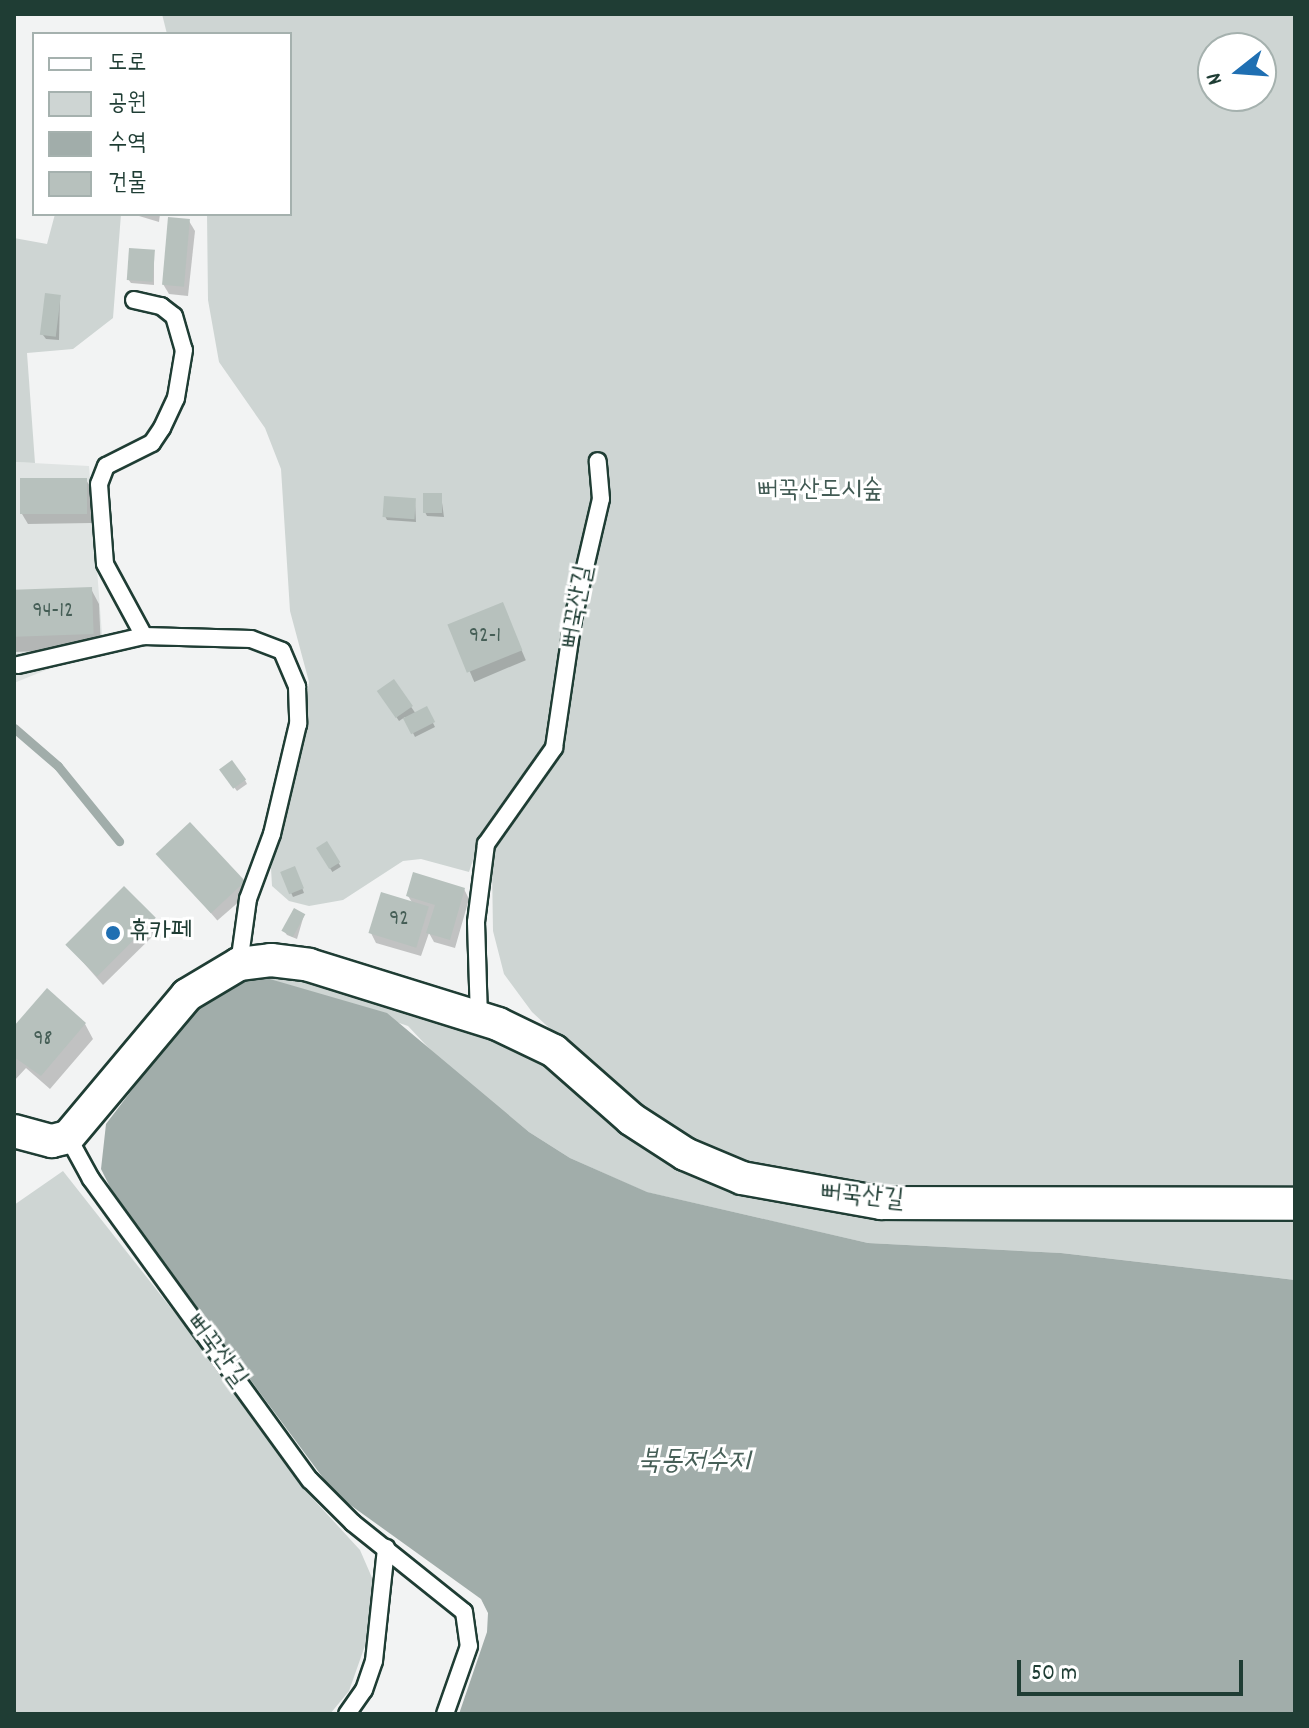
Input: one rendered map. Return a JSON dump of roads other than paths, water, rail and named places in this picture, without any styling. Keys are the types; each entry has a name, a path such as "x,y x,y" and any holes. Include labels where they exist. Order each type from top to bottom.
{"street":[{"name":"뻐꾹산길","path":"68,1137 187,995 239,964 271,960 309,965 479,1018 554,1051 631,1119 685,1154 742,1178 881,1203 1295,1204"},
{"path":"14,1131 34,1139 68,1137"}],"lane":[{"path":"134,300 161,306 174,316 184,350 176,398 162,428 152,443 106,466 99,484 105,564 144,636"},
{"name":"뻐꾹산길","path":"479,1018 476,922 483,856 503,815 542,767 557,738 573,619 601,499 598,461"},
{"path":"18,665 95,643 144,636 251,639 282,651 292,667 298,724 292,759 248,899 239,964"},
{"name":"뻐꾹산길","path":"68,1137 91,1179 310,1480 332,1505 464,1612 469,1646 445,1714"},
{"path":"347,1714 364,1690 374,1661 386,1548"}],"water":[{"name":"북동저수지","path":"263,977 387,1013 529,1132 570,1158 647,1192 868,1243 1061,1253 1295,1280 1295,1714 459,1714 487,1632 488,1613 481,1599 335,1494 115,1197 101,1169 106,1124 189,1015 214,991 240,980"}],"waterway":[{"path":"14,728 58,766 119,841"}],"place":[{"name":"휴카페","path":"113,933"}],"park label":[{"name":"뻐꾹산도시숲","path":"820,491"}]}
